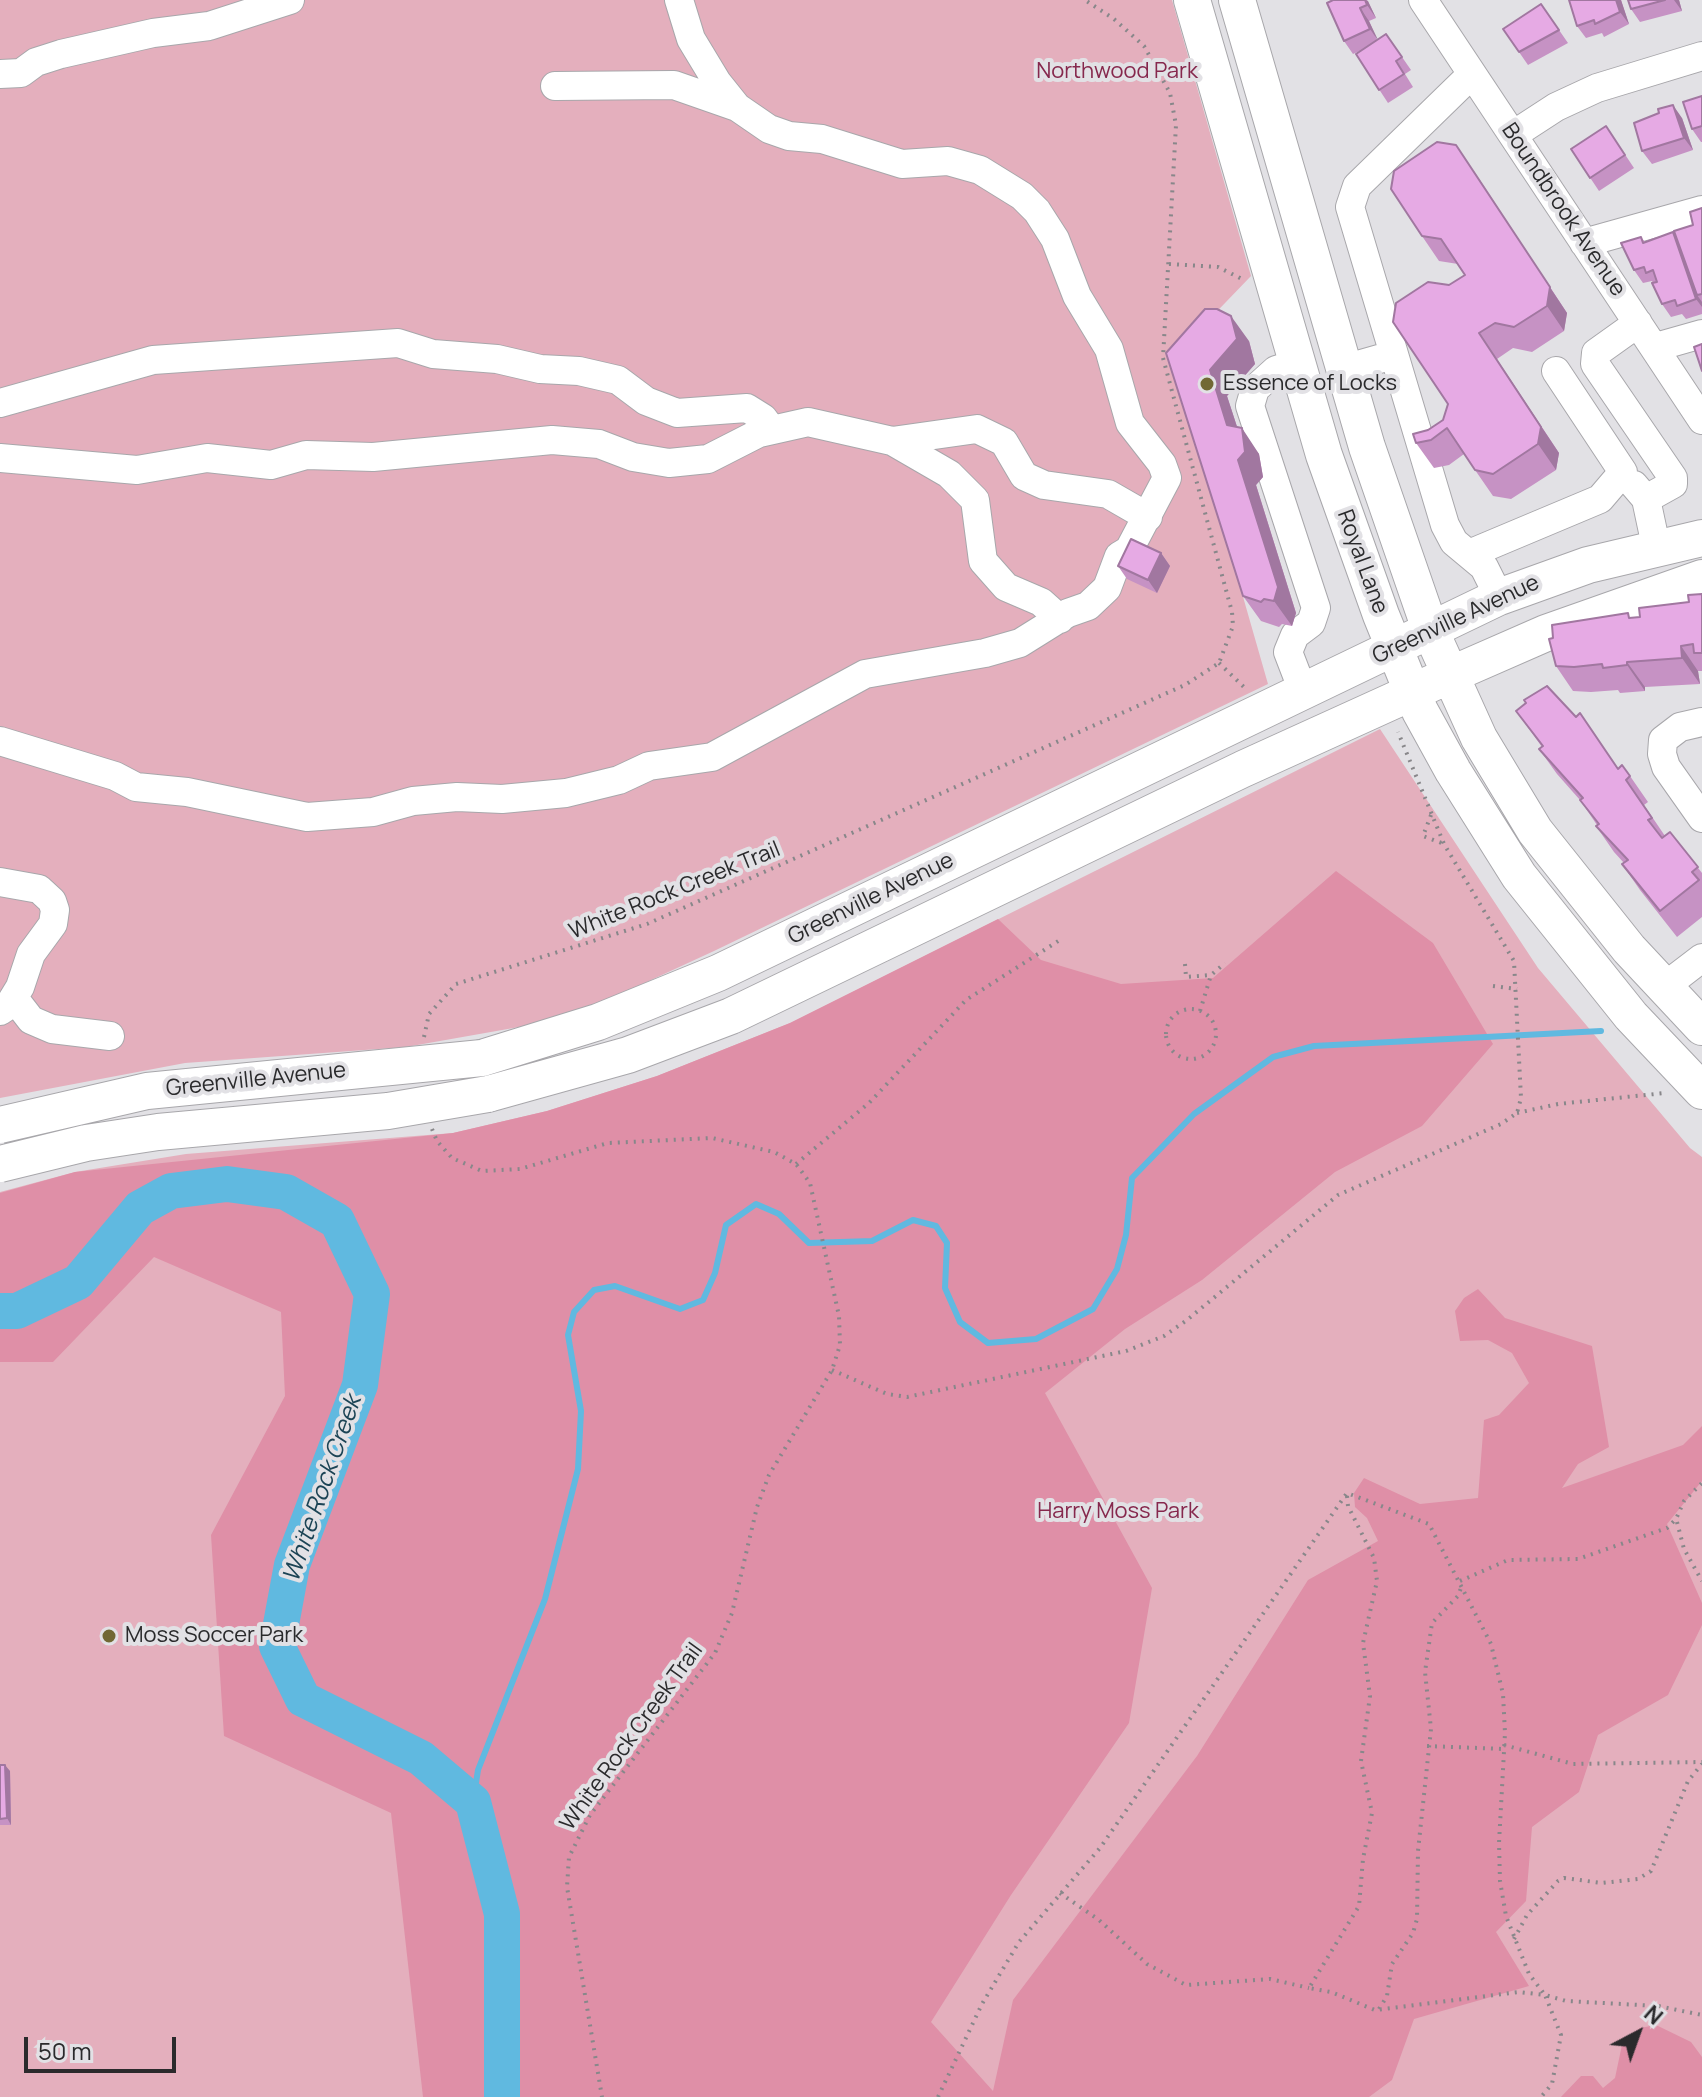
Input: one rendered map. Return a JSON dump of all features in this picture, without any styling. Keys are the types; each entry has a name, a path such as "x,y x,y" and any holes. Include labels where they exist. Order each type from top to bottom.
{"main road":[{"name":"Royal Lane","path":"1192,0 1295,364 1394,648 1405,706 1453,771 1519,876 1690,1091"},
{"name":"Royal Lane","path":"1237,0 1388,515 1450,675 1479,738 1535,831 1629,949 1702,1027"},
{"name":"Greenville Avenue","path":"0,1125 147,1091 482,1058 658,999 1011,833 1499,597 1546,578 1656,546 1702,538"},
{"name":"Greenville Avenue","path":"0,1164 86,1143 143,1134 388,1111 488,1094 628,1055 690,1033 1029,875 1243,769 1405,706 1450,675 1546,633 1702,578"},
{"path":"1011,833 1029,875"},
{"path":"1631,1016 1664,987"}],"street":[{"path":"0,74 21,73 36,62 107,44 209,26 290,0"},
{"path":"679,0 691,39 717,82 737,107"},
{"name":"Boundbrook Avenue","path":"1423,0 1702,420"},
{"path":"1513,135 1556,107 1597,88 1702,56"},
{"path":"1472,74 1357,186 1350,207 1445,525 1454,542 1484,567 1499,597"},
{"path":"0,741 115,776 136,787 187,792 307,817 373,812 442,798 502,799 566,793 619,780 649,766 712,757 865,674 985,653 1020,643 1088,606 1107,588 1119,556 1129,550 1167,478 1147,442 1130,423 1109,349 1077,296 1055,239 1037,211 1022,196 980,170 948,161 902,164 822,139 789,136 769,129 737,107 674,85 555,86"},
{"path":"1584,243 1702,210"},
{"path":"1638,323 1596,353 1595,364 1673,478 1673,484 1646,499"},
{"path":"1656,347 1702,334"},
{"path":"0,403 153,360 398,343 433,354 497,359 540,369 579,371 618,380 646,401 677,413 747,408 763,418 772,430"},
{"path":"1344,369 1393,355"},
{"path":"1295,364 1276,370 1255,389 1250,406 1316,608 1311,623 1295,635 1288,652 1303,691"},
{"path":"1556,371 1623,472 1646,499 1656,546"},
{"path":"0,458 137,470 207,458 271,465 306,455 373,457 552,440 599,444 633,457 669,463 708,459 772,430 808,422 892,441 959,482 975,500 983,561 1006,587 1041,602 1060,619"},
{"path":"892,441 977,429 1004,442 1024,476 1044,485 1108,494 1148,517"},
{"path":"1469,554 1600,499 1623,472"},
{"path":"1702,722 1680,727 1663,740 1662,754 1666,767 1702,818"},
{"path":"0,882 39,889 52,901 55,910 53,924 31,954 7,1005 52,1029 110,1036"},
{"path":"1664,987 1702,958"}],"path":[{"path":"1085,0 1114,19 1144,46 1170,93 1176,125 1163,358 1232,612 1233,626 1219,663 1251,696"},
{"path":"1169,264 1218,267 1243,279 1248,286"},
{"name":"White Rock Creek Trail","path":"425,1051 429,1014 456,984 647,924 1185,685 1219,663"},
{"path":"1405,706 1396,729 1431,815 1444,844 1514,961 1521,1098 1517,1113"},
{"path":"1431,815 1423,836 1444,844"},
{"path":"431,1126 437,1141 452,1158 482,1171 520,1169 608,1143 712,1138 774,1152 796,1164 869,1103 966,1000 1063,938"},
{"path":"1200,1011 1211,975 1225,963"},
{"path":"1185,964 1186,977 1211,975"},
{"path":"1493,986 1517,989"},
{"path":"1180,1011 1200,1011 1209,1017 1216,1037 1206,1055 1186,1059 1169,1047 1166,1027 1180,1011"},
{"path":"832,1370 887,1394 907,1397 1126,1351 1164,1336 1187,1320 1338,1195 1501,1124 1517,1113 1558,1104 1690,1091"},
{"name":"White Rock Creek Trail","path":"602,2097 567,1887 569,1857 590,1815 715,1653 732,1613 757,1507 769,1475 832,1370 840,1345 832,1276 817,1204 810,1183 796,1164"},
{"path":"1461,1583 1517,1558 1578,1559 1667,1528 1676,1519 1684,1501 1702,1483"},
{"path":"1347,1493 1429,1524 1482,1622 1498,1670 1504,1747 1500,1881 1506,1916 1529,1974 1545,1995 1561,2035 1552,2084 1541,2097"},
{"path":"938,2097 982,2004 1011,1955 1100,1848 1347,1493"},
{"path":"1309,1988 1359,1906 1363,1859 1372,1813 1361,1761 1370,1696 1363,1643 1377,1581 1374,1558 1348,1506 1347,1493"},
{"path":"1676,1519 1684,1549 1702,1581"},
{"path":"1379,2009 1387,1996 1392,1964 1416,1926 1430,1706 1425,1672 1432,1623 1458,1596 1461,1583"},
{"path":"1427,1746 1504,1747 1573,1764 1702,1763"},
{"path":"1514,1939 1527,1915 1564,1878 1602,1883 1638,1879 1651,1871 1688,1781 1702,1763"},
{"path":"1060,1893 1099,1920 1147,1964 1186,1985 1270,1979 1379,2009 1519,1992 1566,2001 1658,2006 1702,2015"}],"green space":[{"name":"Northwood Park","path":"0,0 1172,0 1251,276 1174,356 1268,684 714,951 612,998 536,1024 406,1047 185,1063 0,1098"},
{"name":"Harry Moss Park","path":"1380,729 1538,968 1690,1148 1702,1157 1702,2097 0,2097 0,1192 75,1172 186,1154 453,1133 547,1111 657,1076 790,1023"}],"shaded area":[{"name":"Harry Moss Park","path":"1336,871 1433,943 1493,1044 1422,1126 1335,1172 1202,1280 1125,1329 1045,1393 1152,1588 1129,1723 1011,1895 931,2022 993,2091 1013,2000 1197,1756 1308,1580 1378,1541 1367,1518 1355,1507 1354,1493 1364,1478 1420,1504 1478,1498 1484,1420 1499,1415 1529,1383 1512,1353 1488,1340 1460,1341 1455,1311 1464,1298 1478,1289 1505,1318 1592,1346 1609,1447 1578,1464 1562,1488 1683,1445 1702,1426 1702,1481 1667,1524 1702,1603 1702,1625 1668,1695 1598,1735 1579,1792 1532,1827 1526,1901 1496,1932 1529,1986 1414,2019 1392,2080 1369,2097 423,2097 391,1813 224,1736 211,1535 285,1396 281,1312 154,1257 53,1362 0,1362 0,1193 75,1172 453,1133 547,1111 657,1076 790,1023 998,919 1041,960 1121,984 1213,978"},
{"path":"1656,2025 1691,2042 1702,2057 1702,2097 1561,2097 1581,2076 1593,2076 1603,2088 1615,2078 1623,2040 1640,2028"}],"building":[{"path":"1333,0 1365,0 1367,5 1360,8 1370,29 1344,41 1327,3"},
{"path":"1569,0 1616,0 1620,12 1595,24 1594,20 1577,26"},
{"path":"1628,0 1665,0 1631,9"},
{"path":"1541,4 1559,30 1519,52 1503,29"},
{"path":"1386,34 1402,57 1396,61 1404,74 1379,90 1356,54"},
{"path":"1702,96 1702,126 1692,129 1683,102"},
{"path":"1673,105 1684,138 1642,151 1634,123 1659,113 1658,109"},
{"path":"1606,126 1625,155 1590,178 1571,149"},
{"path":"1437,142 1456,145 1550,287 1547,306 1514,327 1495,323 1479,333 1541,427 1538,444 1493,474 1475,470 1447,428 1431,440 1416,443 1413,434 1428,430 1443,420 1448,404 1393,322 1396,303 1428,282 1449,285 1465,275 1441,239 1422,236 1391,189 1394,171"},
{"path":"1702,208 1702,294 1697,295 1674,231 1693,225 1690,212"},
{"path":"1673,232 1696,299 1677,306 1675,300 1662,304 1652,283 1657,282 1653,270 1646,273 1644,267 1634,270 1621,243 1641,237 1643,243"},
{"path":"1205,309 1217,309 1231,316 1237,339 1210,370 1227,425 1242,428 1245,452 1238,460 1278,587 1274,601 1264,599 1261,602 1243,596 1166,353"},
{"path":"1702,344 1702,371 1694,347"},
{"path":"1131,539 1161,553 1148,580 1118,566"},
{"path":"1702,594 1702,653 1694,653 1693,644 1681,646 1682,658 1627,662 1627,665 1603,668 1602,664 1556,666 1549,639 1553,638 1552,625 1628,613 1629,618 1640,617 1639,608 1689,602 1688,595"},
{"path":"1547,686 1576,717 1580,713 1618,769 1622,765 1630,776 1626,780 1652,818 1648,820 1662,838 1670,832 1698,867 1692,872 1699,880 1660,911 1622,864 1628,860 1596,826 1599,824 1580,800 1583,798 1539,749 1543,746 1516,711 1526,703 1524,700"},
{"path":"0,1765 5,1765 7,1818 0,1819"}],"waterway":[{"path":"473,1802 478,1770 545,1599 578,1469 581,1411 568,1335 574,1312 594,1290 615,1286 680,1309 703,1300 715,1273 726,1225 756,1204 779,1214 809,1243 872,1241 913,1220 936,1226 947,1243 945,1288 960,1322 988,1343 1036,1339 1093,1309 1117,1269 1126,1235 1132,1178 1194,1114 1273,1057 1314,1046 1601,1031"},
{"name":"White Rock Creek","path":"0,1311 17,1311 78,1282 140,1208 171,1191 227,1184 286,1192 337,1221 372,1294 360,1385 292,1565 277,1646 303,1699 421,1758 473,1802 502,1914 502,2097"}],"place":[{"name":"Essence of Locks","path":"1207,384"},
{"name":"Moss Soccer Park","path":"109,1636"}]}
